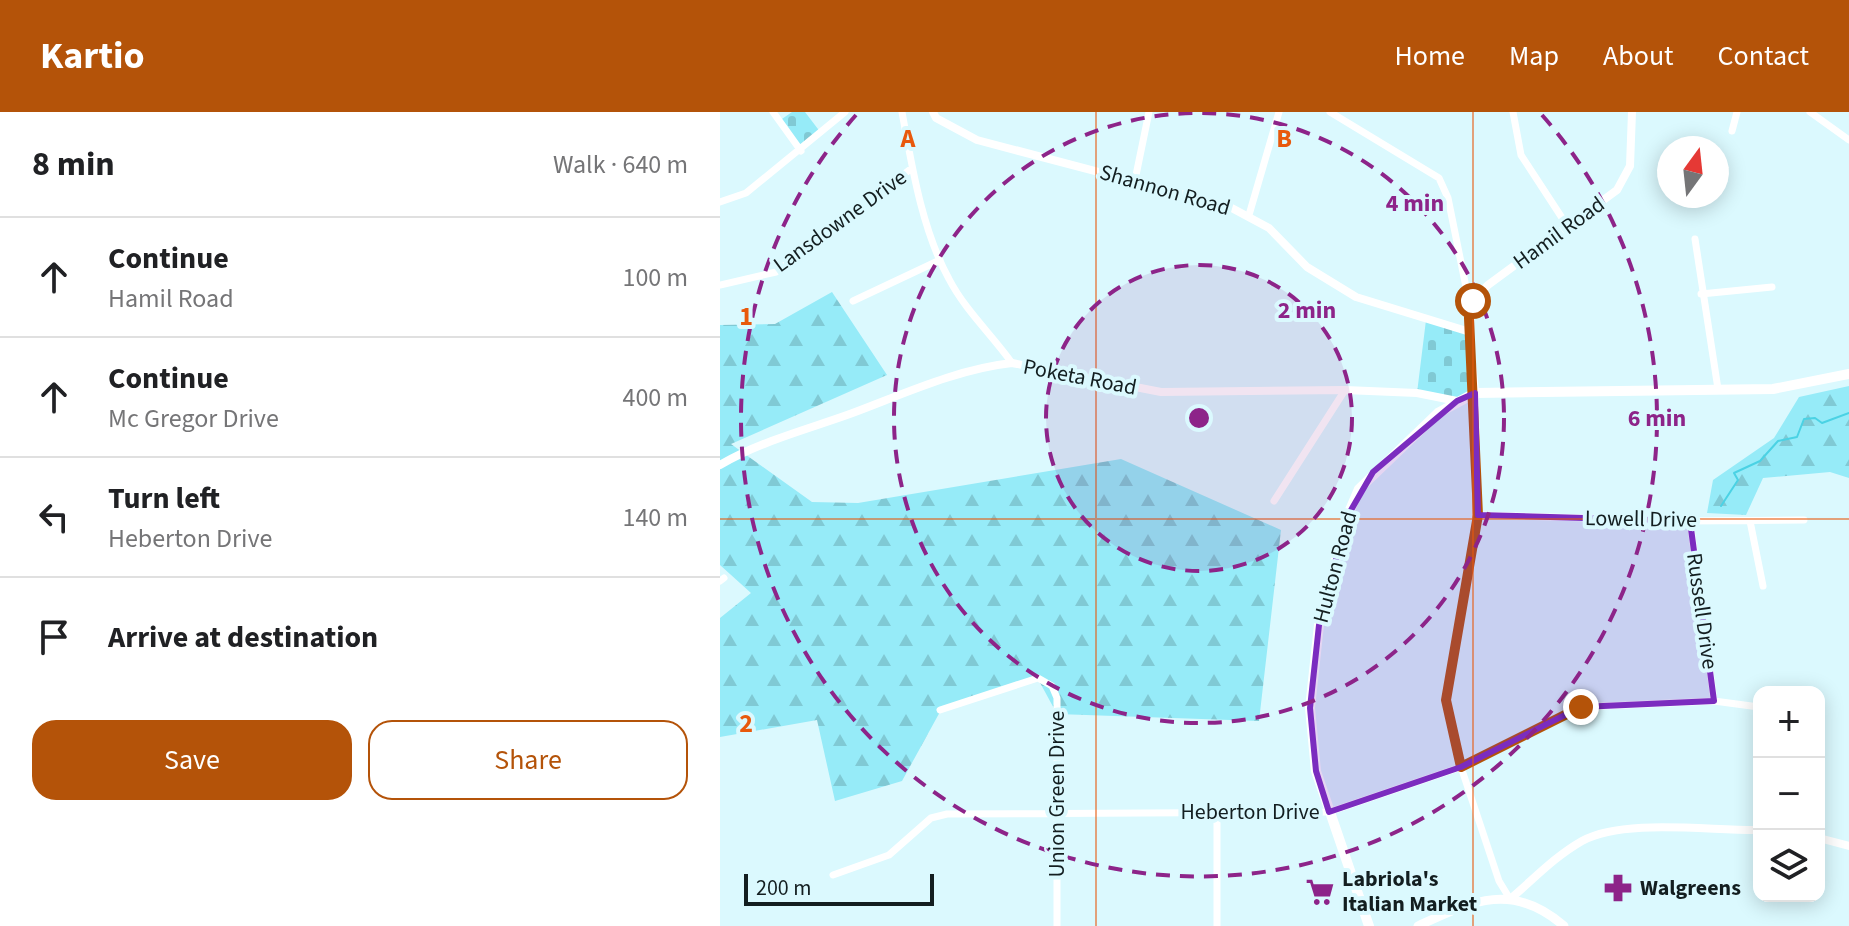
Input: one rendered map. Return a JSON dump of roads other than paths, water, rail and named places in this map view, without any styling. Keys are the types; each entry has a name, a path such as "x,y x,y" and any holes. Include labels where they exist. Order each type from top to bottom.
{"main road":[{"name":"Hulton Road","path":"1369,926 1316,771 1310,708 1319,625 1347,517 1359,489 1373,472 1457,401 1475,393 1773,389 1849,374"},
{"path":"1418,926 1475,902 1510,899 1546,912 1564,926"}],"street":[{"path":"773,112 801,151"},
{"path":"720,202 746,193 845,112"},
{"path":"902,112 912,168 940,260 965,305 1012,363"},
{"name":"Shannon Road","path":"933,112 936,118 977,140 1135,180 1249,215 1269,228 1307,267 1356,297 1470,332"},
{"path":"1135,180 1149,112"},
{"path":"1249,215 1279,112"},
{"path":"1330,112 1439,178 1448,198 1470,307 1478,515 1446,700 1461,767 1499,881 1510,899 1554,858 1585,839 1627,829 1753,830"},
{"path":"1513,112 1521,155 1568,227"},
{"name":"Hamil Road","path":"1470,307 1488,285 1617,190 1626,179 1632,112"},
{"path":"1732,131 1737,112"},
{"path":"1810,112 1849,140"},
{"name":"Lansdowne Drive","path":"720,285 776,272 912,168"},
{"path":"1695,239 1701,294 1718,389"},
{"path":"853,301 940,260"},
{"path":"1701,294 1772,287"},
{"name":"Poketa Road","path":"720,465 765,444 894,398 991,366 1012,363 1161,392 1345,390 1417,393 1457,401"},
{"path":"1274,501 1345,390"},
{"name":"Lowell Drive","path":"1478,515 1690,521 1804,520"},
{"name":"Russell Drive","path":"1690,521 1714,701"},
{"path":"1750,521 1763,586"},
{"name":"Union Green Drive","path":"940,710 1038,678 1046,681 1057,698 1057,926"},
{"name":"Heberton Drive","path":"833,875 889,855 931,818 947,814 1329,812 1461,767 1581,707 1714,701 1753,706"},
{"path":"1217,813 1217,926"},
{"path":"1825,840 1849,846"}],"waterway":[{"path":"1721,506 1738,480 1734,473 1760,461 1778,441 1797,437 1804,419 1815,418 1822,423 1849,413"}],"place":[{"name":"Walgreens","path":"1618,888"},
{"name":"Labriola's Italian Market","path":"1320,892"}]}
